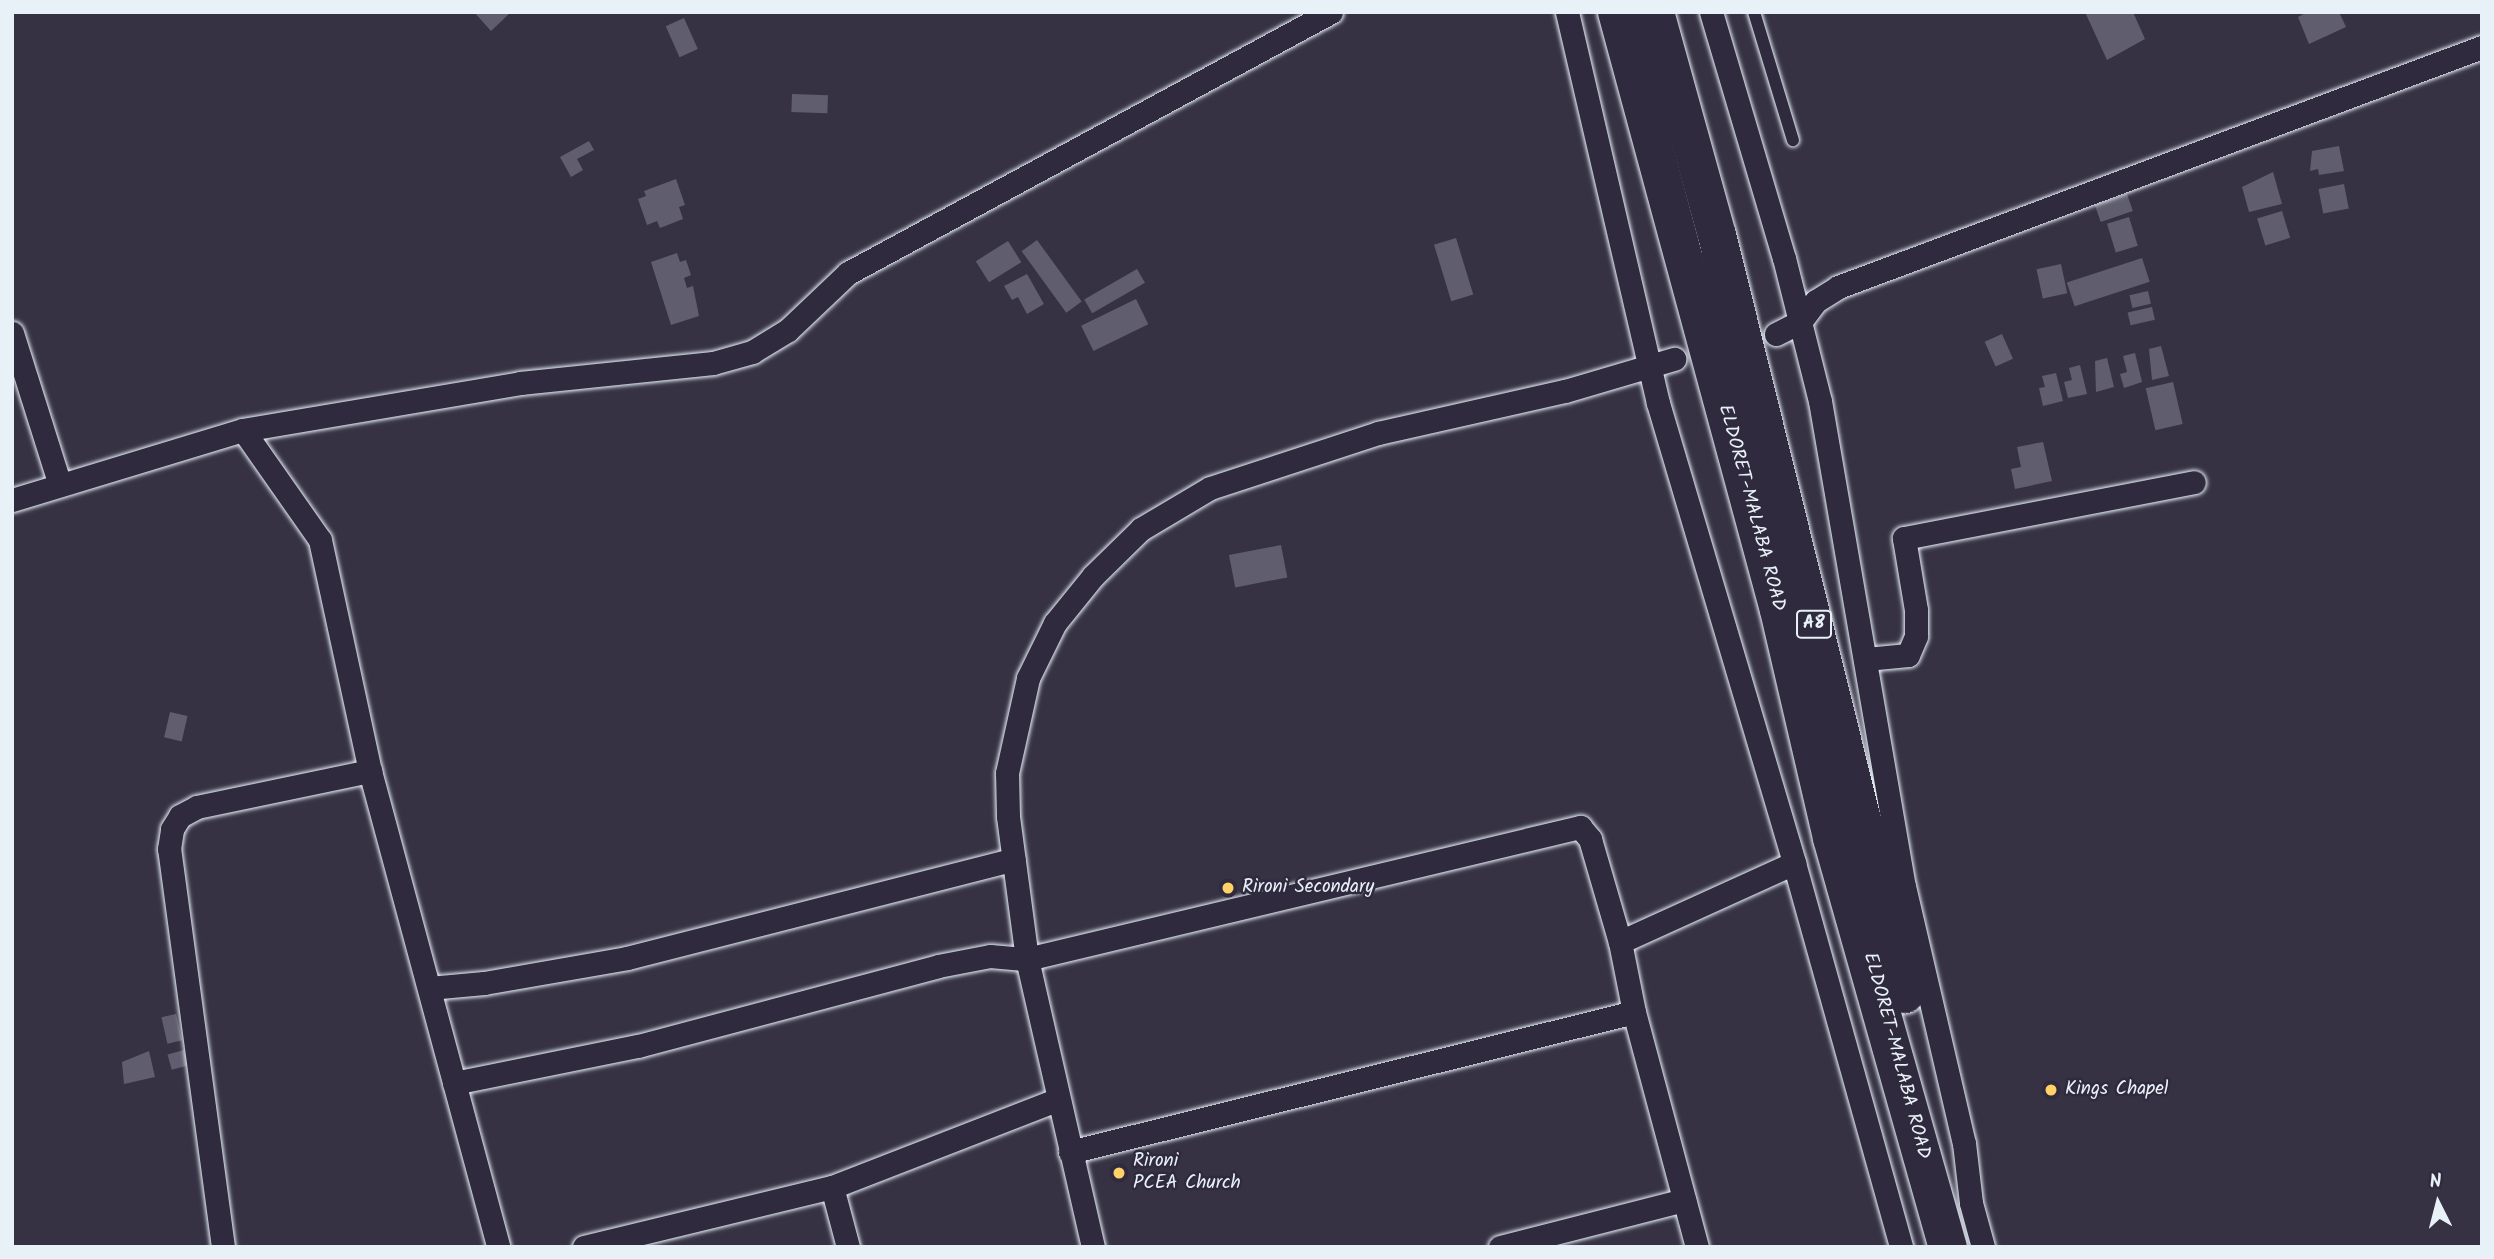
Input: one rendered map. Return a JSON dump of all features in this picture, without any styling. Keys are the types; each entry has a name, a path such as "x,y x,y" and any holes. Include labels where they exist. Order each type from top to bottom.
{"highway":[{"name":"ELDORET-MALABA ROAD","path":"1625,16 1779,610 1832,838 1850,889 1948,1247"},
{"name":"ELDORET-MALABA ROAD","path":"1625,16 1721,248 1945,1153 1974,1247"}],"street":[{"path":"12,500 59,482 243,430 520,383 713,363 752,352 788,330 848,273 1331,12"},
{"path":"1567,12 1649,368 1794,863 1900,1247"},
{"path":"1710,12 1800,322 1820,401 1904,886 1965,1143 1971,1203 1983,1247"},
{"path":"1776,334 1800,322 1816,301 1838,287 2237,135 2482,47"},
{"path":"12,333 59,482"},
{"path":"1093,1247 1056,1100 1027,959 1014,859 1007,774 1028,678 1055,623 1093,576 1141,529 1210,488 1293,457 1649,368 1674,359"},
{"path":"243,430 320,540 370,771 498,1247"},
{"path":"1866,659 1908,655 1916,636 1916,610 1903,538 2194,482"},
{"path":"223,1247 169,849 172,828 180,816 197,807 370,771"},
{"path":"454,1083 650,1044 938,966 990,956 1027,959 1580,827 1590,839 1620,942 1634,1012 1697,1247"},
{"path":"429,988 484,983 627,958 1014,859"},
{"path":"1620,942 1794,863"},
{"path":"1070,1152 1634,1012"},
{"path":"584,1247 832,1187 1056,1100"},
{"path":"832,1187 848,1247"},
{"path":"1500,1247 1684,1200"}],"lane":[{"path":"1754,12 1793,139"}],"building":[{"path":"474,12 511,12 491,31"},
{"path":"2085,12 2133,12 2145,39 2107,60"},
{"path":"2307,12 2339,12 2346,27 2309,44 2298,17"},
{"path":"684,18 698,49 680,57 666,26"},
{"path":"792,94 828,95 827,113 791,112"},
{"path":"589,141 594,150 577,159 583,170 571,177 560,157"},
{"path":"2339,146 2344,171 2319,175 2318,169 2310,171 2312,151"},
{"path":"2273,172 2282,204 2249,212 2242,187"},
{"path":"676,179 685,205 679,207 683,219 660,228 657,221 647,225 638,199 646,196 644,191"},
{"path":"2344,184 2349,209 2323,214 2318,189"},
{"path":"2127,194 2133,211 2101,222 2095,205"},
{"path":"2282,211 2290,238 2265,245 2257,219"},
{"path":"2129,217 2138,246 2116,252 2107,224"},
{"path":"1456,238 1473,294 1451,301 1434,245"},
{"path":"1037,240 1082,301 1066,313 1022,251"},
{"path":"1008,241 1021,262 989,282 976,261"},
{"path":"677,253 680,262 686,260 691,275 684,278 687,288 693,286 699,316 671,325 651,262"},
{"path":"2142,258 2150,282 2075,306 2067,282"},
{"path":"2061,264 2067,293 2043,299 2037,269"},
{"path":"1137,269 1145,283 1092,313 1084,300"},
{"path":"1027,274 1044,304 1027,314 1018,297 1012,300 1004,286"},
{"path":"2148,291 2151,304 2132,308 2129,295"},
{"path":"1136,299 1148,324 1093,351 1081,326"},
{"path":"2152,307 2155,320 2131,325 2128,313"},
{"path":"2002,334 2013,359 1996,366 1985,342"},
{"path":"2161,346 2169,376 2152,380 2149,349"},
{"path":"2135,353 2142,382 2124,388 2120,374 2127,372 2123,356"},
{"path":"2107,358 2114,387 2096,392 2095,361"},
{"path":"2080,365 2087,394 2068,398 2064,382 2072,380 2069,368"},
{"path":"2056,373 2063,401 2043,406 2039,388 2045,387 2042,376"},
{"path":"2173,382 2183,424 2155,430 2146,388"},
{"path":"2043,442 2052,481 2015,489 2011,469 2021,467 2017,447"},
{"path":"1281,545 1287,577 1235,588 1229,555"},
{"path":"170,712 188,716 182,741 164,737"},
{"path":"176,1014 182,1040 167,1044 161,1017"},
{"path":"184,1050 188,1065 172,1070 168,1054"},
{"path":"149,1051 155,1077 124,1084 122,1062"}],"place":[{"name":"Rironi Secondary","path":"1228,888"},
{"name":"Kings Chapel","path":"2051,1090"},
{"name":"Rironi PCEA Church","path":"1119,1173"}]}
